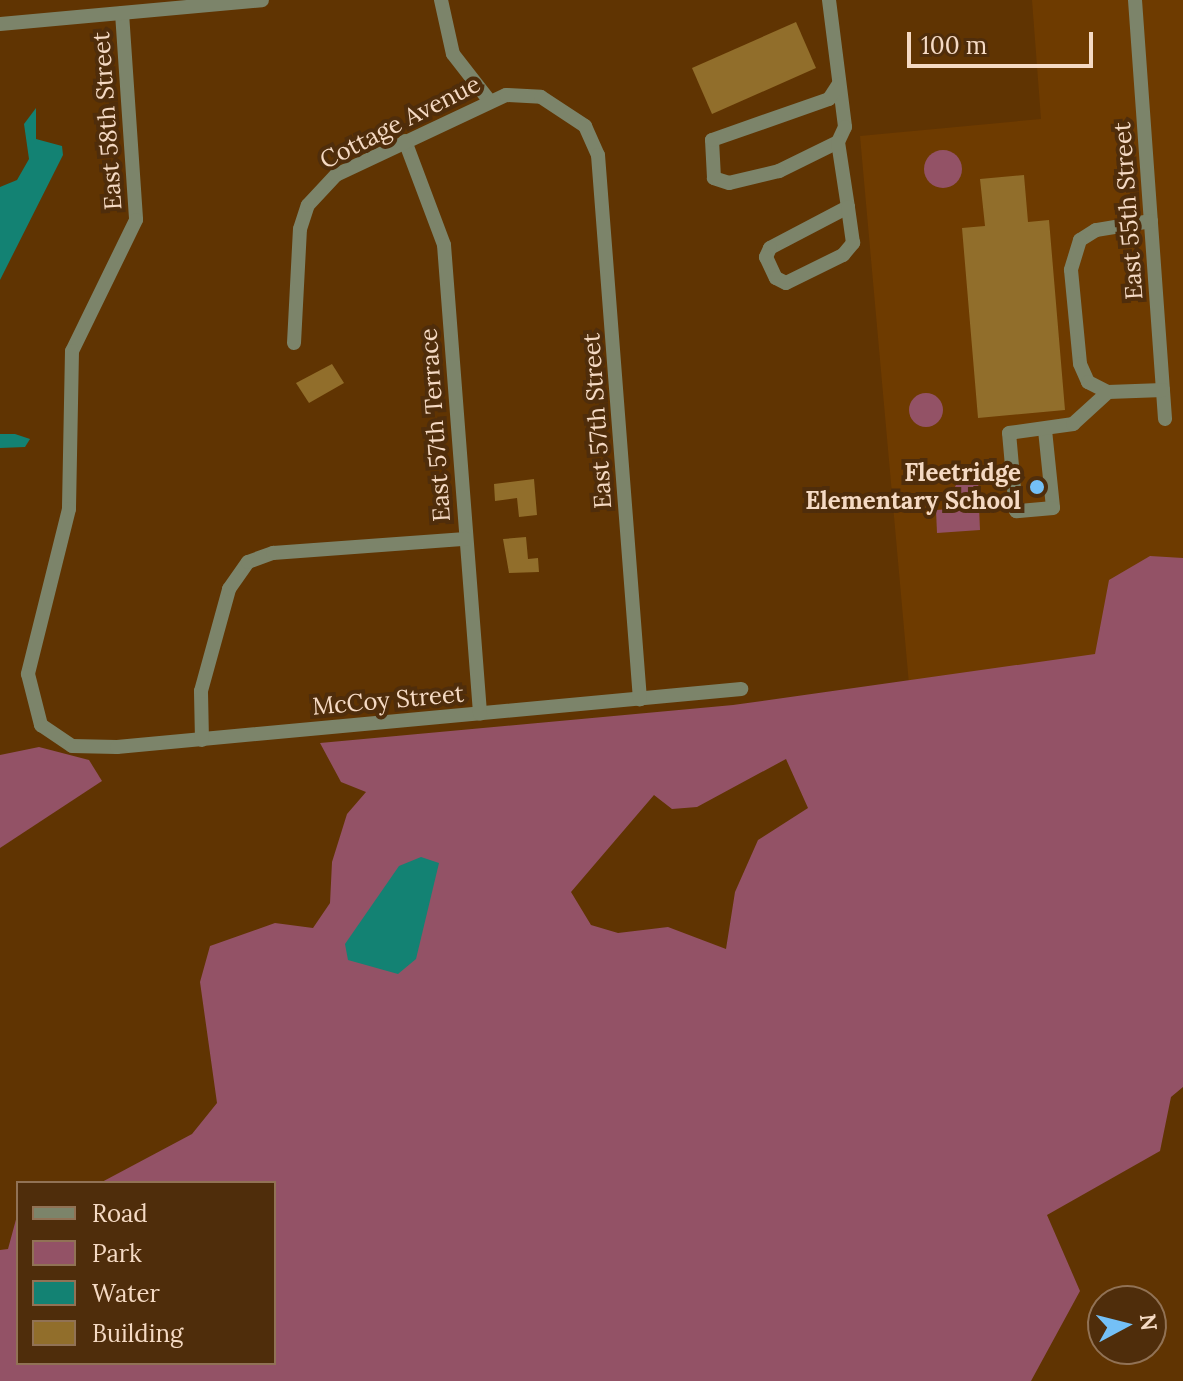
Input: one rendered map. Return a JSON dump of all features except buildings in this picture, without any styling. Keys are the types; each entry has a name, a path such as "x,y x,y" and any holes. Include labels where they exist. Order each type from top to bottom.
{"street":[{"path":"0,24 200,3 262,0"},
{"path":"441,0 453,54 488,99"},
{"path":"829,0 845,127 838,142 848,207 853,243 843,255 786,283 776,278 766,257 770,248 848,207"},
{"name":"East 55th Street","path":"1135,0 1165,419"},
{"name":"East 58th Street","path":"44,728 32,709 28,674 69,509 72,351 136,220 122,13"},
{"path":"838,85 829,99 712,140 714,178 729,183 779,171 838,142"},
{"name":"Cottage Avenue","path":"294,343 292,269 308,205 336,175 488,99 541,97 585,126 592,142"},
{"name":"East 57th Terrace","path":"405,141 444,245 480,714"},
{"name":"East 57th Street","path":"592,142 640,699"},
{"path":"1151,221 1096,230 1080,240 1071,270 1080,364 1088,382 1108,392 1163,390"},
{"path":"1045,430 1053,508 1016,511 1009,433 1073,424 1108,392"},
{"path":"202,740 201,691 229,589 248,562 273,553 465,539"},
{"name":"McCoy Street","path":"44,728 88,748 741,689"}],"shaded area":[{"name":"Fleetridge Elementary School","path":"1032,0 1183,0 1183,658 909,684 860,136 1041,119"}],"green space":[{"path":"943,150 957,155 962,169 957,183 943,188 929,183 924,169 929,155"},
{"path":"926,393 938,398 943,410 938,422 926,427 914,422 909,410 914,398"},
{"path":"967,479 976,483 980,492 976,501 967,505 958,501 954,492 958,483"},
{"path":"979,507 980,530 937,533 936,510"},
{"path":"1150,556 1183,558 1183,1087 1171,1097 1160,1151 1047,1215 1080,1291 1031,1381 0,1381 0,1250 8,1249 16,1219 16,1365 276,1365 276,1181 104,1181 192,1134 217,1103 200,982 210,946 275,923 313,928 330,903 332,862 347,814 366,792 341,782 320,743 733,705 1095,654 1109,580","holes":["786,759 808,808 758,840 735,892 726,949 668,927 618,933 591,925 571,892 654,795 672,809 697,807"]},
{"path":"39,747 89,760 102,781 0,848 0,755"}],"water":[{"path":"36,108 36,139 62,146 63,155 0,280 0,187 17,180 29,159 24,124"},
{"path":"0,434 15,434 30,439 25,447 0,448"},
{"path":"421,857 439,863 416,959 398,974 348,960 345,944 399,866"}],"place":[{"name":"Fleetridge Elementary School","path":"1037,487"}]}
